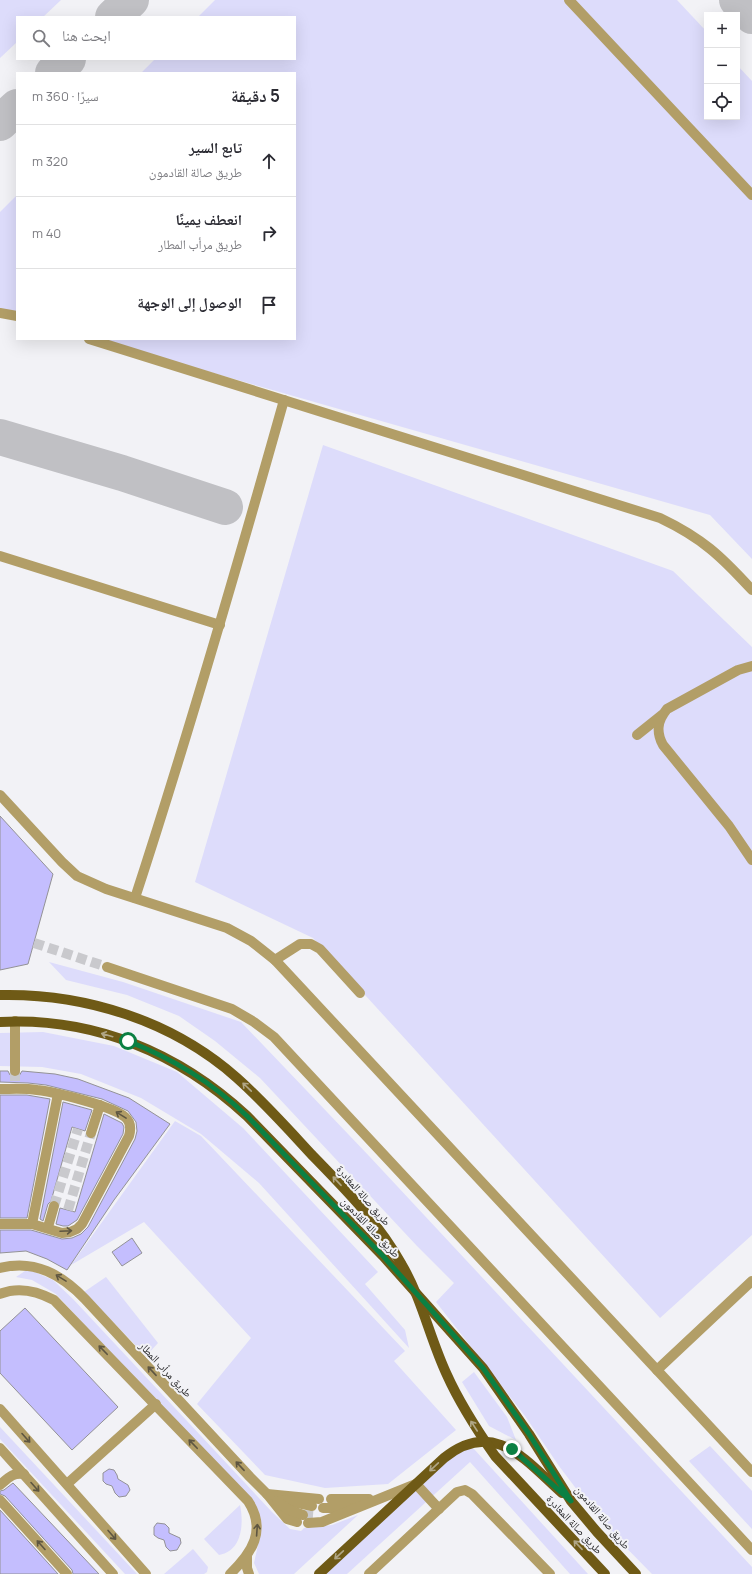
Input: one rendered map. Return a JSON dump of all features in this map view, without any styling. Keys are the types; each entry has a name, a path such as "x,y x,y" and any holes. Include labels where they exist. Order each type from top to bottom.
{"main road":[{"name":"طريق صالة المغادرة","path":"0,995 50,997 80,1002 114,1010 147,1022 179,1037 209,1056 237,1077 258,1097 362,1207 380,1230 403,1266 446,1374 468,1417 495,1456 604,1574"},
{"name":"طريق صالة القادمون","path":"0,1022 43,1022 72,1026 128,1041 155,1052 180,1065 204,1080 228,1098 383,1256 483,1368 529,1434 571,1501 636,1574"},
{"path":"319,1574 453,1451 464,1445 476,1442 489,1442 501,1444 512,1449 571,1501"}],"lane":[{"path":"569,0 752,195"},
{"path":"0,313 16,316"},
{"path":"92,340 660,518 696,537 712,549 752,590"},
{"path":"135,898 164,809 220,625 284,400"},
{"path":"0,556 220,625"},
{"path":"752,666 738,670 667,708 659,722 658,730 663,746 729,826 752,860"},
{"path":"637,735 662,715"},
{"path":"0,796 66,866 78,876 96,886 227,928 252,941 275,960 752,1472"},
{"path":"275,960 300,944 311,944 320,949 360,993"},
{"path":"107,966 232,1010 254,1022 274,1037 752,1550"},
{"path":"15,1021 15,1071"},
{"path":"0,1089 37,1090 58,1094 100,1106 126,1117 130,1129 129,1136 82,1224 77,1229 62,1232 48,1227 32,1224 0,1224"},
{"path":"32,1224 58,1094"},
{"path":"91,1132 100,1106"},
{"path":"48,1227 54,1206"},
{"name":"طريق مرأب المطار","path":"0,1268 17,1266 30,1267 55,1274 66,1281 85,1299 267,1494 287,1519 307,1517"},
{"path":"657,1370 752,1281"},
{"path":"0,1294 13,1290 24,1290 40,1293 54,1300 240,1492 253,1508 256,1516 257,1531 256,1538 247,1556 230,1574"},
{"path":"67,1484 156,1404"},
{"path":"0,1409 146,1574"},
{"path":"0,1448 0,1459"},
{"path":"0,1448 113,1574"},
{"path":"0,1485 7,1478 16,1473 24,1474"},
{"path":"267,1494 299,1504 307,1517 322,1522 416,1484 439,1510"},
{"path":"369,1574 457,1492 465,1490 469,1491 550,1574"},
{"path":"267,1494 356,1507"},
{"path":"331,1499 376,1499"},
{"path":"0,1500 67,1574"},
{"path":"247,1556 247,1568 250,1574"}],"shaded area":[{"path":"0,0 61,0 44,16 16,16 16,43 0,58"},
{"path":"215,0 677,0 704,29 704,120 740,120 740,68 752,81 752,559 710,515 98,340 296,340 296,72 142,72 154,60 296,60 296,16 199,16"},
{"path":"16,196 16,317 0,312 0,212"},
{"path":"323,445 673,571 752,647 752,1235 660,1318 313,938 195,882"},
{"path":"49,962 123,982 241,1022 370,1157 752,1567 752,1574 652,1574 602,1523 559,1466 525,1416 436,1302 454,1283 417,1246 260,1078 215,1041 179,1016 127,995 66,980"},
{"path":"43,1032 114,1046 177,1072 243,1128 378,1272 365,1284 405,1330 409,1348 259,1183 201,1134 141,1098 81,1074 42,1067 0,1066 0,1033"},
{"path":"175,1121 201,1136 405,1351 394,1361 456,1430 388,1484 325,1488 265,1475 197,1404 251,1338 144,1222 71,1265"},
{"path":"28,1269 53,1280 73,1299 272,1512 290,1529 301,1531 304,1528 332,1525 358,1515 294,1574 259,1574 254,1563 258,1545 251,1505 56,1294 32,1280 16,1277"},
{"path":"106,1277 158,1343 146,1356 84,1292"},
{"path":"474,1372 507,1417 516,1440 489,1426 462,1382"},
{"path":"0,1427 137,1574 125,1574 0,1439"},
{"path":"462,1446 474,1449 588,1574 570,1574 470,1462 347,1574 323,1574"},
{"path":"710,1446 752,1491 752,1529 689,1461"},
{"path":"240,1505 242,1520 240,1536 233,1548 219,1555 204,1539"},
{"path":"193,1549 208,1567 207,1572 204,1574 164,1574"}],"building":[{"path":"0,816 53,874 28,964 0,970"},
{"path":"0,1071 8,1071 10,1075 15,1077 19,1076 22,1071 55,1074 78,1079 129,1098 170,1124 114,1200 67,1270 47,1259 26,1251 0,1253 0,1230 31,1230 62,1239 72,1238 81,1234 88,1227 135,1139 137,1131 136,1122 128,1111 102,1099 46,1085 0,1082"},
{"path":"0,1095 27,1095 50,1099 27,1218 0,1218"},
{"path":"63,1102 92,1110 85,1131 72,1127 51,1201 48,1204 43,1221 40,1219"},
{"path":"104,1114 122,1123 124,1127 123,1134 77,1220 68,1226 56,1224 60,1208 75,1212"},
{"path":"132,1238 142,1253 122,1266 112,1252"},
{"path":"25,1308 118,1407 72,1450 0,1373 0,1331"},
{"path":"109,1469 114,1470 118,1479 128,1485 130,1490 126,1496 119,1497 115,1493 112,1486 103,1481 103,1473"},
{"path":"13,1483 99,1574 73,1574 72,1570 5,1496 0,1494 0,1491 4,1490"},
{"path":"0,1510 58,1574 0,1574"},
{"path":"157,1523 165,1524 169,1528 169,1533 180,1538 181,1543 177,1550 170,1551 166,1547 164,1540 154,1535 154,1527"}],"taxiway":[{"path":"114,16 131,0"},
{"path":"737,0 752,16"},
{"path":"54,72 67,60"},
{"path":"0,123 16,108"},
{"path":"0,437 122,473 225,507"}],"tunnel":[{"path":"34,943 107,967"},
{"path":"15,1071 15,1088"},
{"path":"54,1206 78,1129"},
{"path":"68,1210 91,1133"},
{"path":"303,1515 315,1516"}],"route":[{"path":"128,1041 155,1052 180,1065 204,1080 228,1098 383,1256 483,1368 529,1434 571,1501 512,1449"}]}
